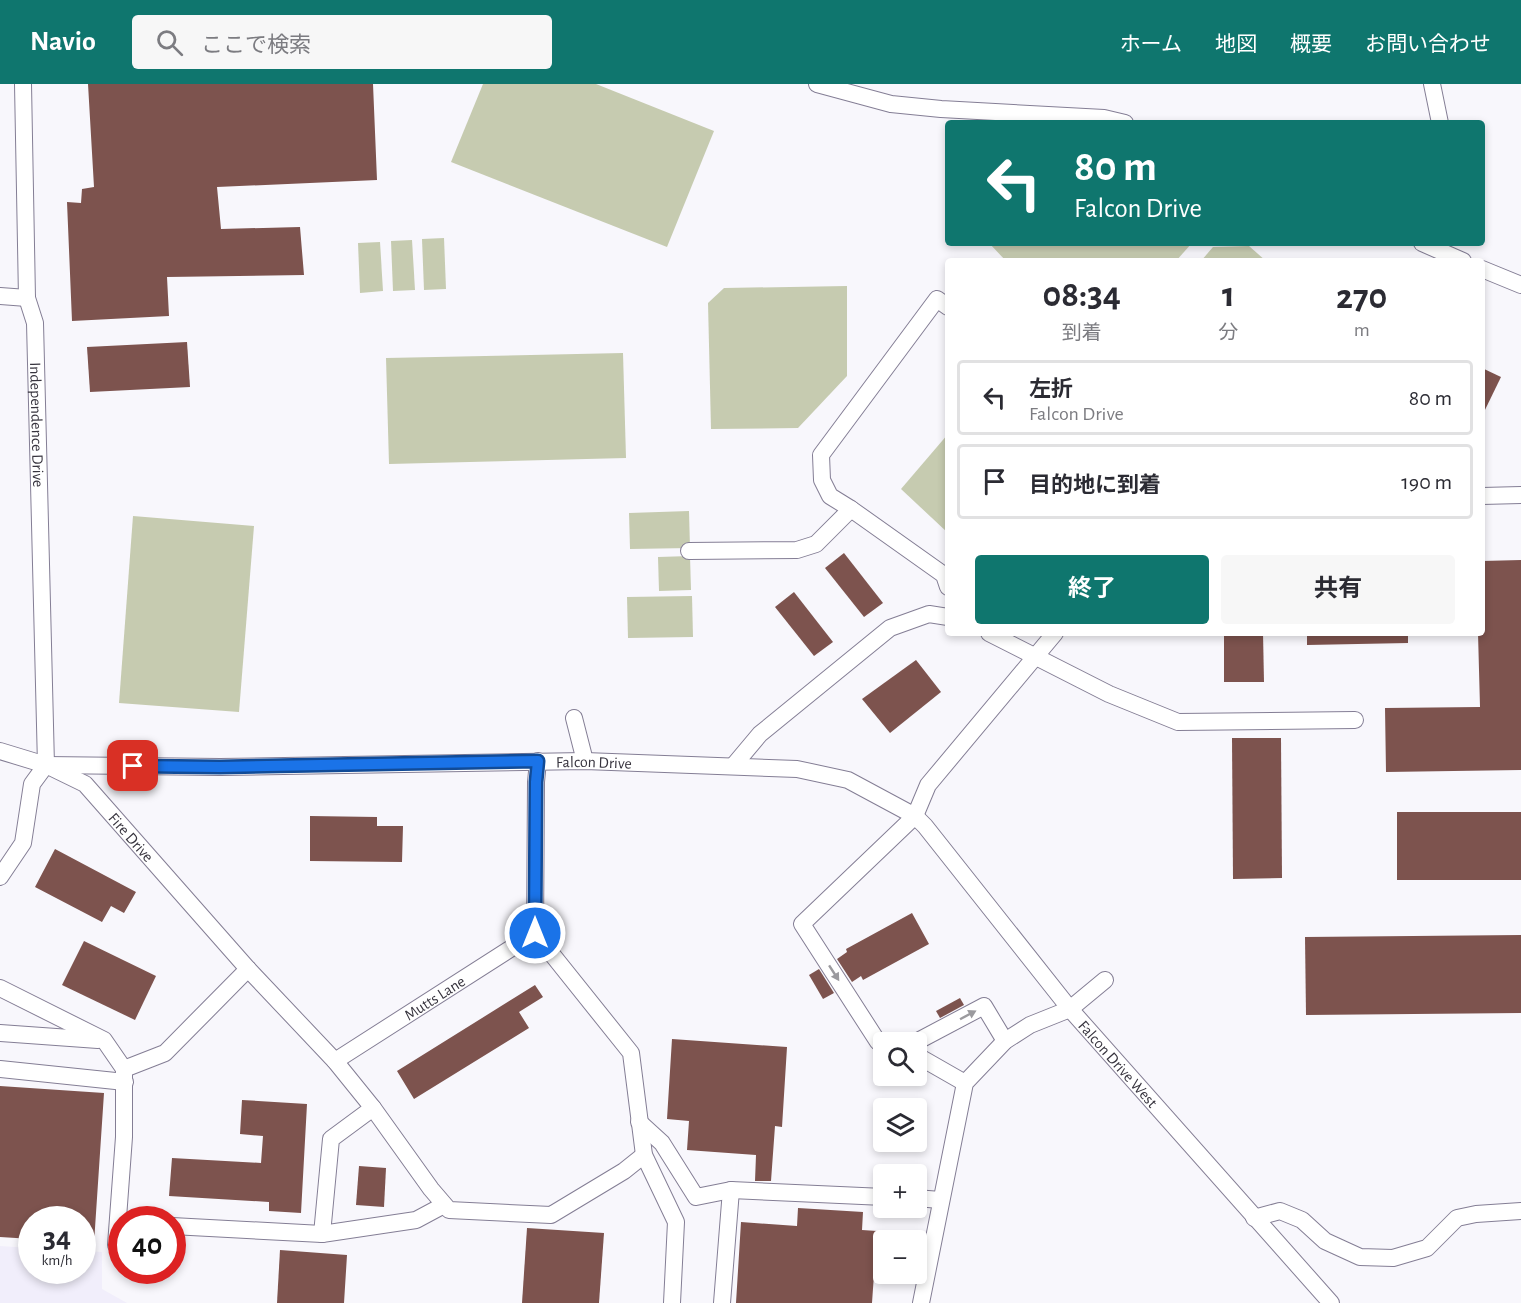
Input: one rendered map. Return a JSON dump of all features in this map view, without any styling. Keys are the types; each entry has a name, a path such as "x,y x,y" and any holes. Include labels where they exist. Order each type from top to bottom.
{"street":[{"name":"Independence Drive","path":"23,84 27,298 35,323 46,765"},
{"path":"817,84 891,104 1112,120"},
{"path":"1432,84 1439,120"},
{"path":"1426,248 1454,258"},
{"path":"1485,270 1521,285"},
{"path":"0,296 27,298"},
{"path":"945,305 937,299 821,455 822,480 830,496 944,575 945,578"},
{"path":"1485,495 1521,495"},
{"path":"689,551 797,550 816,544 851,509"},
{"path":"734,765 760,734 890,628 929,614 945,617"},
{"path":"995,636 1109,694 1178,722 1355,720"},
{"path":"873,1034 802,924 915,816 928,785 1053,636"},
{"path":"574,718 585,761"},
{"path":"0,751 46,765 32,784 23,843 0,877"},
{"path":"538,761 535,933 631,1053 644,1155 676,1222 672,1303"},
{"name":"Falcon Drive","path":"46,765 220,767 538,761 734,765 797,769 848,780 915,816"},
{"name":"Fire Drive","path":"46,765 85,784 248,969 335,1061 373,1108 430,1189 444,1205"},
{"name":"Falcon Drive West","path":"915,816 1070,1009 1331,1303"},
{"name":"Mutts Lane","path":"335,1061 535,933"},
{"path":"0,1069 124,1076 165,1053 248,969"},
{"path":"921,1303 965,1083 1005,1041 1030,1025 1070,1009 1104,980"},
{"path":"0,988 104,1040 124,1076 124,1137 119,1206"},
{"path":"927,1036 984,1006 1005,1041"},
{"path":"0,1033 104,1040"},
{"path":"927,1061 965,1083"},
{"path":"322,1234 331,1140 373,1108"},
{"path":"639,1122 662,1143 696,1197 731,1190 873,1196"},
{"path":"186,1227 322,1234 416,1220 444,1205 449,1210 551,1215 624,1171 644,1155"},
{"path":"722,1303 731,1190"},
{"path":"927,1199 940,1200"},
{"path":"1254,1218 1280,1211 1302,1220 1325,1241 1360,1257 1393,1258 1427,1248 1457,1218 1476,1214 1521,1211"}],"shaded area":[{"path":"0,1246 18,1247 18,1284 96,1284 96,1252 102,1252 102,1289 127,1303 0,1303"}],"green space":[{"path":"483,84 596,84 714,131 667,247 451,162"},
{"path":"444,238 446,289 424,290 422,239"},
{"path":"412,240 415,290 393,291 391,241"},
{"path":"380,242 383,291 360,293 358,243"},
{"path":"992,246 1189,246 1179,258 1003,258"},
{"path":"1249,246 1263,258 1204,258 1213,247"},
{"path":"847,286 847,376 798,428 711,429 708,303 724,288"},
{"path":"623,353 626,458 389,464 386,358"},
{"path":"945,438 945,530 901,489"},
{"path":"689,511 690,548 630,549 629,513"},
{"path":"133,516 254,526 239,712 119,703"},
{"path":"690,556 691,590 659,591 658,557"},
{"path":"692,596 693,637 628,638 627,597"}],"building":[{"path":"88,84 373,84 377,180 217,187 221,229 300,227 304,275 167,277 169,316 72,321 67,202 81,203 82,189 94,187"},
{"path":"187,342 190,387 90,392 87,347"},
{"path":"1485,369 1501,377 1485,410"},
{"path":"844,553 883,603 864,617 825,568"},
{"path":"1521,560 1521,770 1386,772 1385,708 1480,707 1478,636 1485,636 1485,561"},
{"path":"794,592 833,642 814,656 775,607"},
{"path":"1224,636 1263,636 1264,682 1224,682"},
{"path":"1307,636 1408,636 1408,643 1307,645"},
{"path":"916,660 941,692 890,733 862,699"},
{"path":"1232,738 1281,738 1282,878 1233,879"},
{"path":"1397,812 1521,812 1521,880 1397,880"},
{"path":"310,816 377,817 377,826 403,826 402,862 310,861"},
{"path":"55,849 136,892 124,913 111,906 102,922 35,887"},
{"path":"912,913 929,944 863,980 861,976 852,982 837,959 847,952 846,949"},
{"path":"1521,935 1521,1013 1306,1015 1305,937"},
{"path":"84,941 156,976 135,1020 62,985"},
{"path":"819,969 834,993 823,999 809,975"},
{"path":"535,985 543,997 519,1012 529,1028 414,1099 397,1071"},
{"path":"960,998 964,1005 940,1018 936,1011"},
{"path":"672,1039 787,1047 782,1127 775,1126 771,1181 755,1181 756,1155 687,1150 689,1121 667,1119"},
{"path":"0,1086 104,1093 96,1213 96,1206 18,1206 18,1238 0,1237"},
{"path":"242,1100 307,1104 301,1213 269,1211 269,1202 169,1196 172,1158 261,1163 263,1136 240,1134"},
{"path":"359,1166 386,1168 384,1207 356,1205"},
{"path":"798,1208 863,1212 862,1230 873,1231 872,1303 736,1303 741,1222 797,1226"},
{"path":"527,1228 604,1233 599,1303 522,1303"},
{"path":"280,1250 347,1255 344,1303 277,1303"}],"route":[{"path":"133,766 220,767 538,761 535,933"}]}
